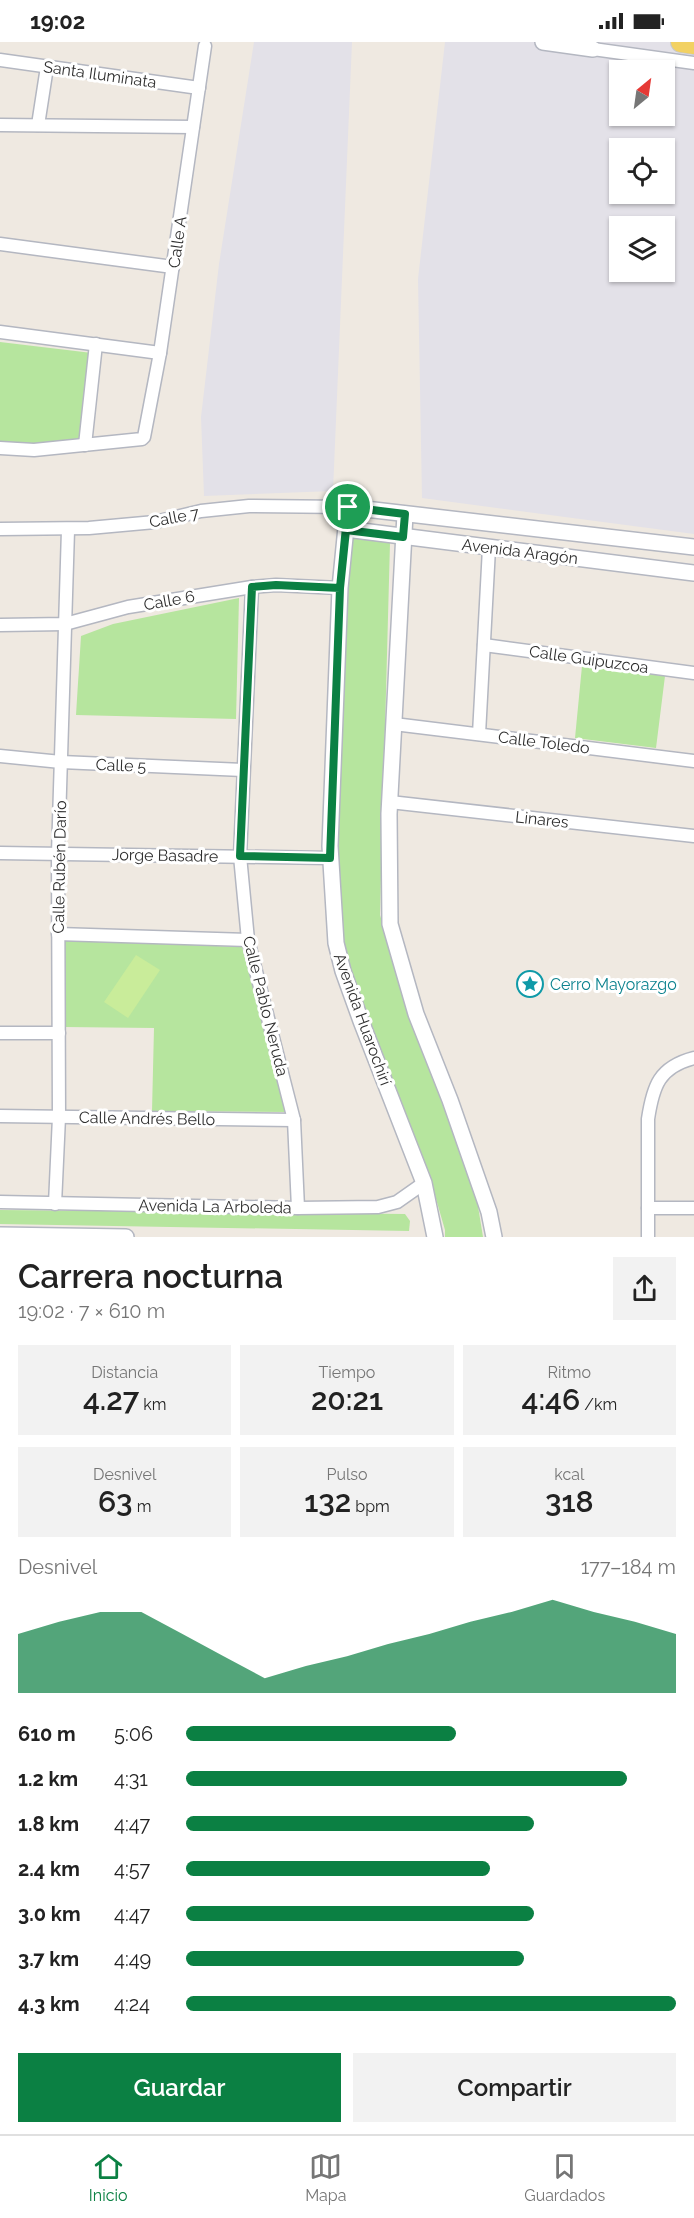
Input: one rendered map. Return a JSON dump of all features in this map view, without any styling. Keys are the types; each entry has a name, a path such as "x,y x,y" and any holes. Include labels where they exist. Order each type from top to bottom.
{"main road":[{"path":"681,42 694,44"}],"street":[{"path":"543,42 694,63"},
{"name":"Calle A","path":"85,445 144,437 160,353 205,46"},
{"name":"Santa Iluminata","path":"0,60 199,88"},
{"path":"38,125 47,67"},
{"path":"0,125 193,127"},
{"path":"0,244 173,267"},
{"path":"0,332 160,353"},
{"path":"0,448 34,450 85,445 96,344"},
{"name":"Calle 7","path":"0,529 68,530 155,522 201,511 249,506 348,507"},
{"name":"Avenida Aragón","path":"348,507 694,548"},
{"name":"Avenida Huarochirí","path":"348,507 340,588 330,858 336,943 343,971 423,1183 435,1237"},
{"path":"405,514 390,802 388,868 390,924 416,1014 450,1100 489,1212 494,1237"},
{"name":"Calle Rubén Darío","path":"55,1204 59,1117 58,854 68,530"},
{"name":"Avenida Aragón","path":"346,530 694,573"},
{"path":"479,734 489,548"},
{"name":"Calle 6","path":"0,625 65,624 128,607 252,587 276,585 340,588"},
{"name":"Calle Pablo Neruda","path":"252,587 240,856 248,940 294,1120 298,1208"},
{"name":"Calle Guipuzcoa","path":"484,645 694,673"},
{"name":"Calle Toledo","path":"394,724 694,761"},
{"name":"Calle 5","path":"0,756 61,762 243,770"},
{"name":"Linares","path":"390,802 694,836"},
{"name":"Jorge Basadre","path":"0,853 330,858"},
{"path":"58,934 248,940"},
{"path":"0,1033 59,1033"},
{"path":"648,1237 648,1119 651,1100 660,1078 676,1062 694,1058"},
{"name":"Calle Andrés Bello","path":"0,1116 294,1120"},
{"name":"Avenida La Arboleda","path":"0,1202 298,1208 378,1207 397,1202 423,1183"},
{"path":"648,1208 694,1208"},
{"path":"0,1235 126,1237"}],"shaded area":[{"path":"254,42 352,42 333,491 204,496 201,417 219,264"},
{"path":"445,42 694,42 694,534 422,498 418,279"}],"green space":[{"path":"0,342 92,353 82,441 42,444 0,443"},
{"path":"354,534 390,543 380,915 414,1027 476,1194 483,1237 445,1237 430,1178 346,963 340,940 337,856 344,591"},
{"path":"239,598 236,719 76,715 81,636 113,624"},
{"path":"582,666 665,676 656,748 575,738"},
{"path":"65,940 242,947 288,1112 152,1111 154,1028 65,1027"},
{"path":"136,955 160,970 128,1018 104,1002"},
{"path":"0,1210 405,1214 410,1221 409,1231 0,1224"}],"place":[{"name":"Cerro Mayorazgo","path":"530,984"}],"route":[{"path":"348,507 340,588 330,858 240,856 252,587 276,585 340,588 346,530 403,537 405,514 348,507"}]}
